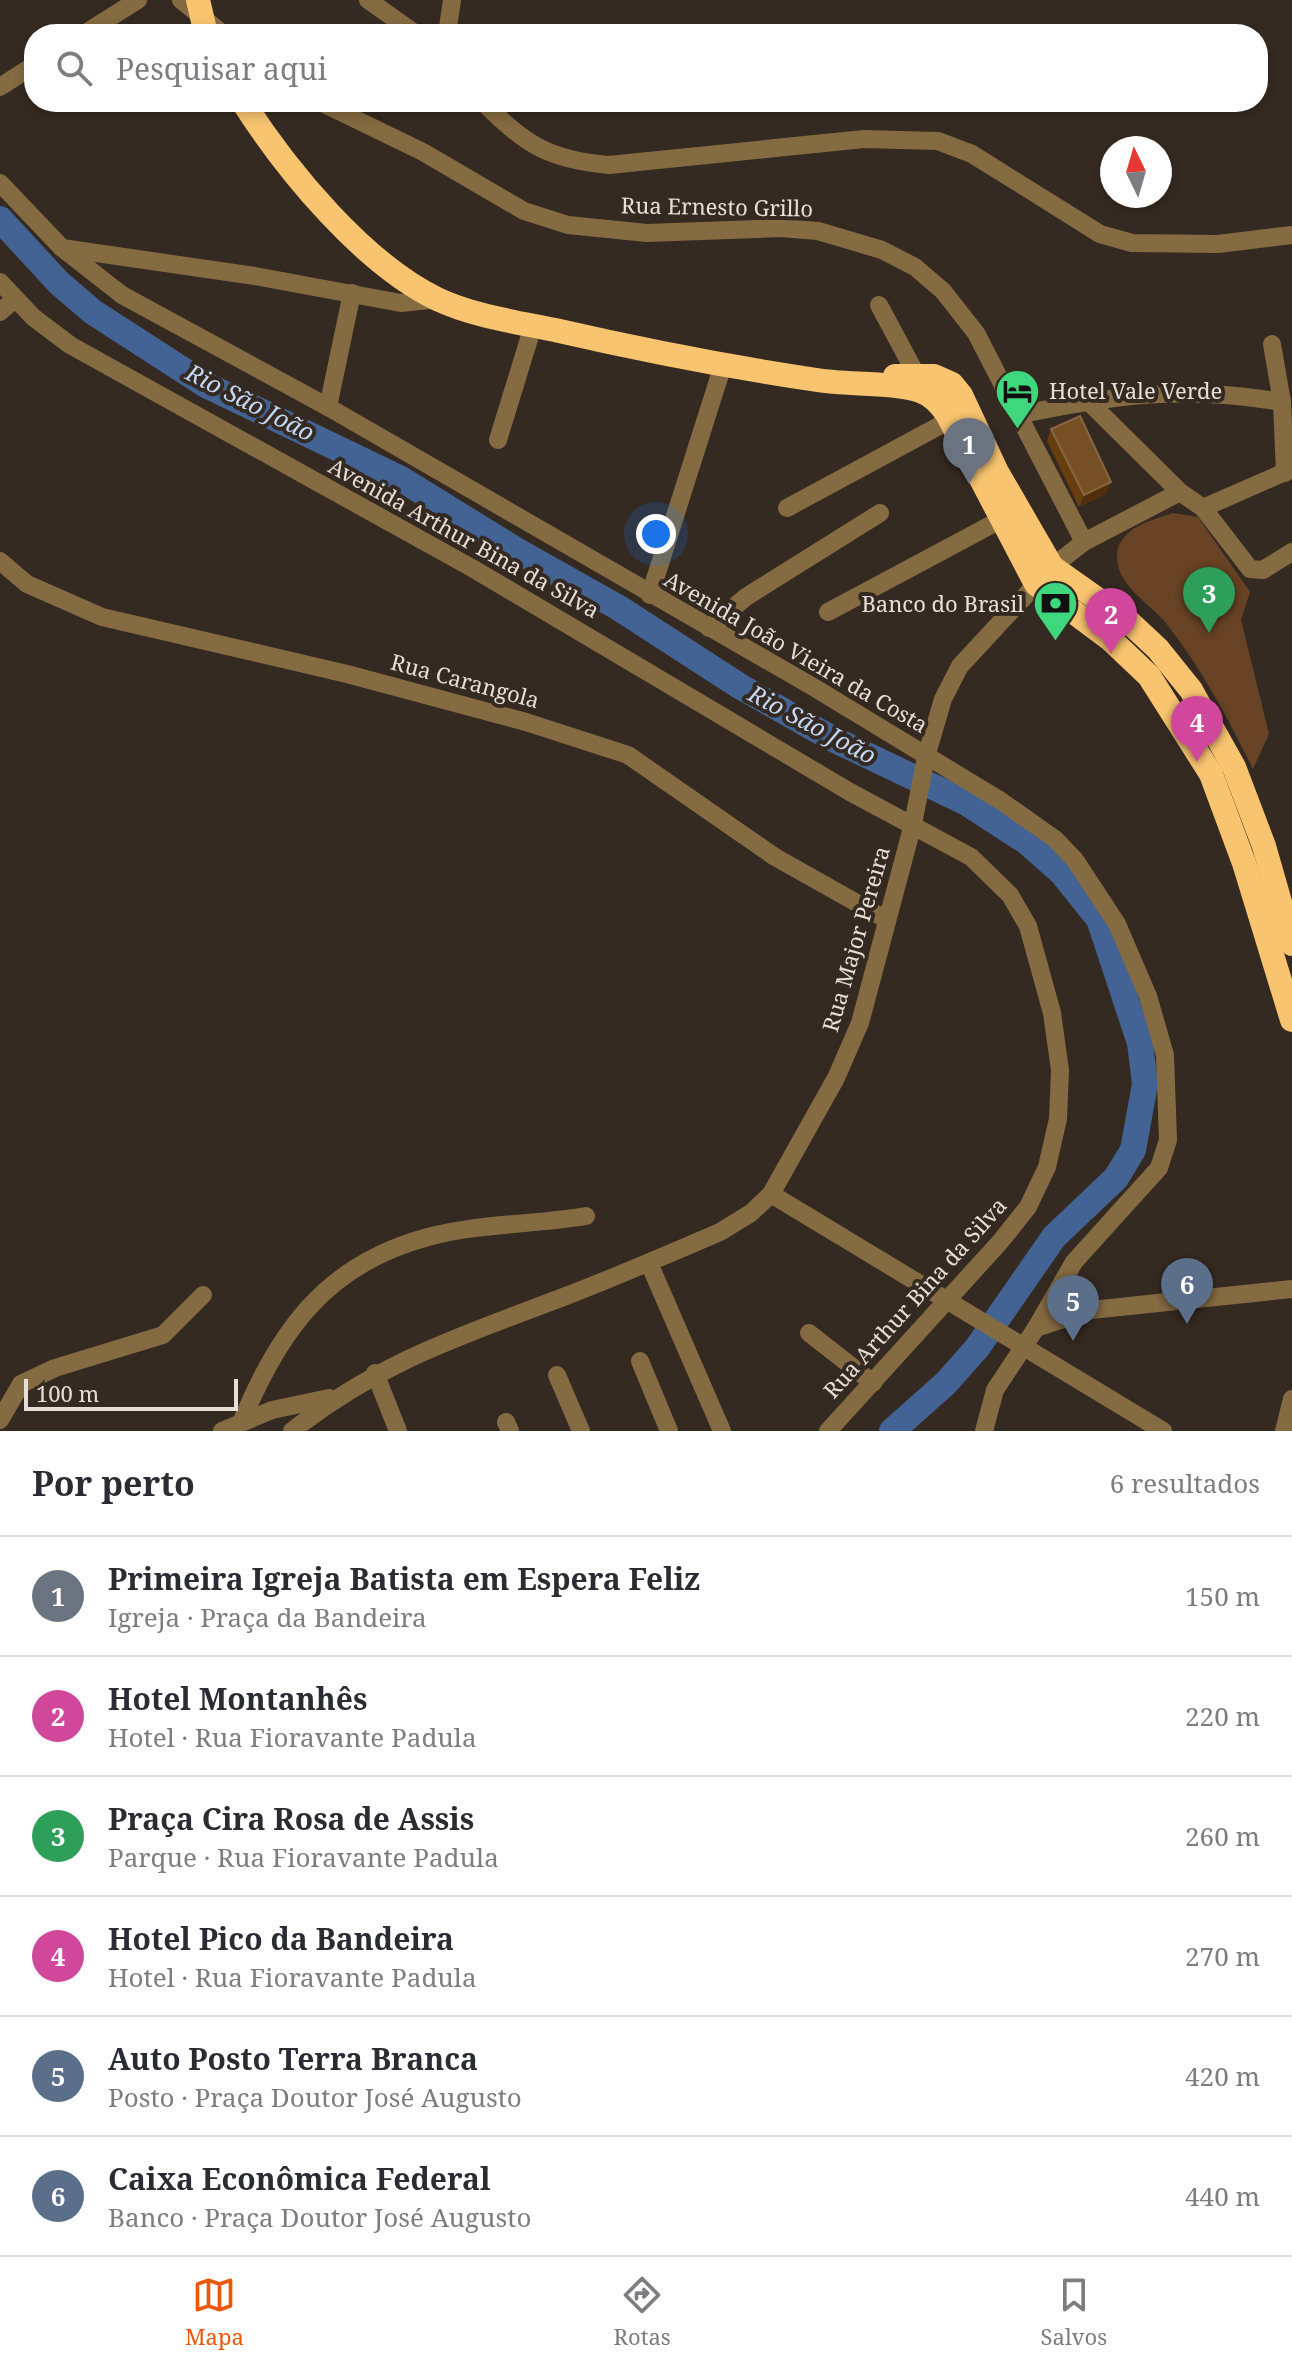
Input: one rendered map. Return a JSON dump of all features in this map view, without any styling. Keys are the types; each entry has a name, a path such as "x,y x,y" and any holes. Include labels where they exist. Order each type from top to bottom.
{"highway":[{"path":"250,112 292,168 361,246 438,299 533,326 723,365 850,385 919,390 939,403 1002,519 1044,576 1149,676 1211,774 1244,863 1292,1020"},
{"path":"850,385 916,374 934,376 952,384 961,395 1044,576 1127,620 1158,649 1191,690 1234,767 1264,846 1292,944"}],"street":[{"path":"100,24 138,0"},
{"path":"368,0 402,24"},
{"path":"448,24 452,0"},
{"path":"0,87 24,71"},
{"name":"Rua Ernesto Grillo","path":"341,112 423,152 524,211 568,225 647,233 781,228 818,231 882,250 915,267 957,306 976,333 1084,542"},
{"path":"494,112 535,149 579,163 609,165 864,139 938,141 972,154 1100,234 1132,243 1218,244 1292,235"},
{"name":"Avenida João Vieira da Costa","path":"0,183 62,248 122,295 328,407 815,688 925,761 1012,809 1055,839 1075,860 1117,924 1148,996 1165,1055 1168,1098 1165,1155 1159,1168 1074,1262 1036,1328 1019,1345 989,1403 984,1431"},
{"path":"62,248 411,304 438,299"},
{"name":"Avenida Arthur Bina da Silva","path":"0,282 15,299 70,345 144,389 472,568 850,792 913,824"},
{"path":"328,407 352,293"},
{"path":"0,312 15,299"},
{"path":"879,305 916,374"},
{"path":"498,440 533,326"},
{"path":"1203,508 1289,471 1272,344"},
{"path":"650,595 723,365"},
{"path":"1018,415 1142,393 1205,392 1282,402"},
{"path":"1088,401 1180,492 1203,508 1253,571 1266,568 1292,552"},
{"path":"787,508 950,420"},
{"path":"1044,576 1084,542 1180,492"},
{"path":"709,628 746,597 880,513"},
{"path":"828,612 1002,519"},
{"name":"Rua Carangola","path":"0,561 27,584 102,617 347,674 526,722 628,755 775,857 887,920"},
{"name":"Rua Major Pereira","path":"292,1431 336,1396 375,1373 720,1232 751,1213 771,1194 836,1078 854,1037 913,824 925,761 943,699 960,666 1044,576"},
{"name":"Rua Arthur Bina da Silva","path":"828,1431 1028,1207 1050,1155 1058,1119 1060,1070 1052,1013 1022,915 994,877 971,857 913,824"},
{"path":"771,1194 1163,1431"},
{"path":"241,1423 278,1344 316,1300 357,1267 381,1253 429,1236 586,1216"},
{"path":"649,1263 722,1431"},
{"path":"1036,1328 1091,1310 1292,1289"},
{"path":"0,1420 21,1384 55,1368 163,1335 203,1295"},
{"path":"809,1333 873,1383"},
{"path":"640,1361 669,1431"},
{"path":"375,1373 398,1431"},
{"path":"557,1375 581,1431"},
{"path":"222,1431 272,1410 336,1396"},
{"path":"1284,1431 1292,1399"}],"shaded area":[{"path":"1173,513 1198,517 1250,592 1241,620 1269,734 1253,769 1190,657 1165,622 1129,586 1119,569 1118,549 1128,534 1144,523"}],"building":[{"path":"1080,416 1111,482 1084,495 1051,429"}],"waterway":[{"name":"Rio São João","path":"0,219 59,283 93,312 206,385 401,479 516,550 619,608 741,687 831,738 967,803 1027,842 1062,873 1099,919 1140,1043 1145,1084 1133,1150 1116,1178 1054,1237 977,1348 946,1383 892,1431"}],"place":[{"name":"Hotel Vale Verde","path":"1018,430"},
{"name":"Primeira Igreja Batista em Espera Feliz","path":"969,484"},
{"name":"Praça Cira Rosa de Assis","path":"1209,633"},
{"name":"Banco do Brasil","path":"1055,643"},
{"name":"Hotel Montanhês","path":"1111,654"},
{"name":"Hotel Pico da Bandeira","path":"1197,762"},
{"name":"Caixa Econômica Federal","path":"1187,1324"},
{"name":"Auto Posto Terra Branca","path":"1073,1341"}]}
